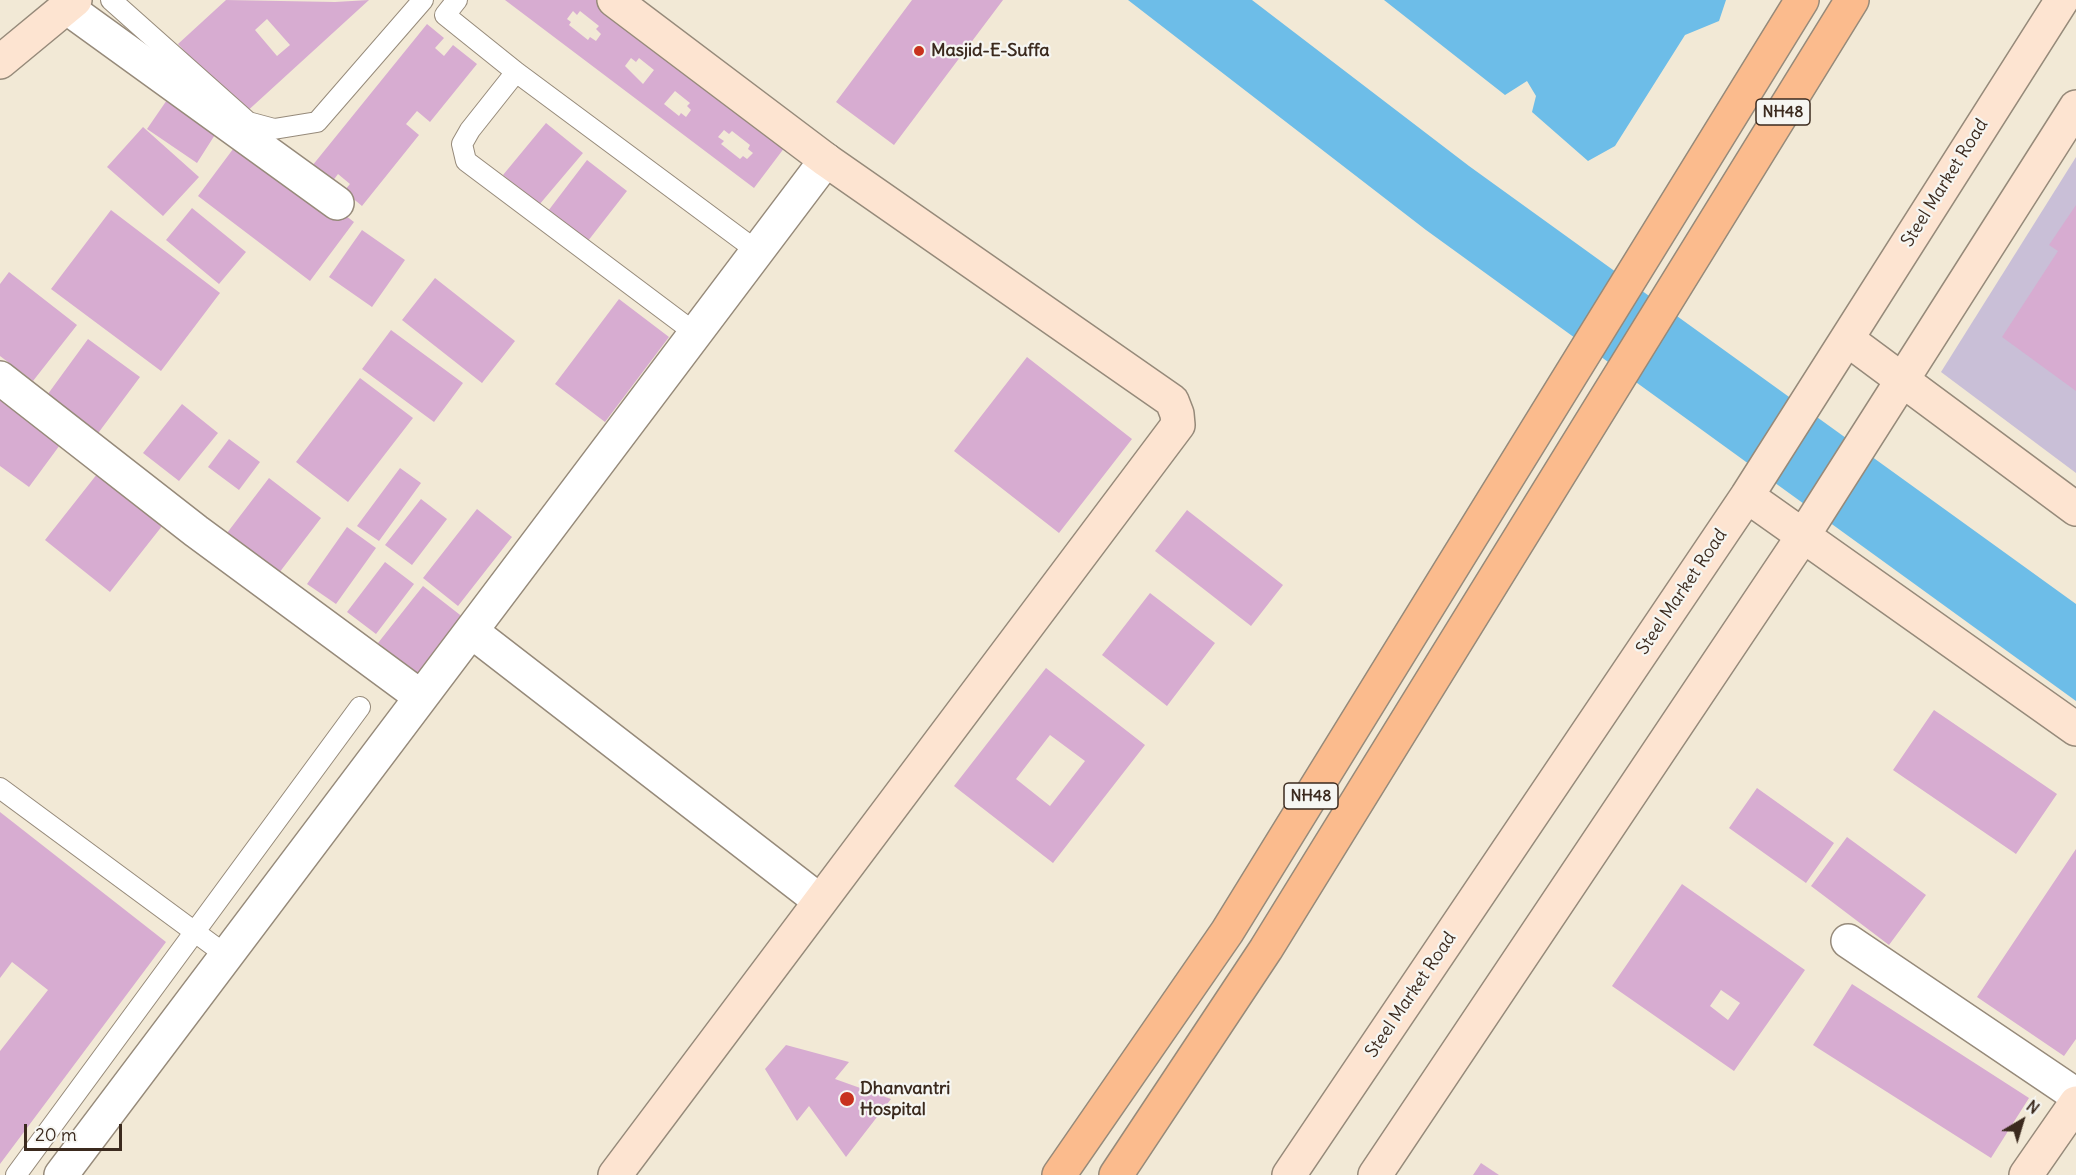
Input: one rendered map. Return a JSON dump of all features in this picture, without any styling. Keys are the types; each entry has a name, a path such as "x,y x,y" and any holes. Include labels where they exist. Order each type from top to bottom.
{"highway":[{"name":"NH48","path":"1059,1175 1227,932 1802,0"},
{"name":"NH48","path":"1116,1175 1266,949 1852,0"}],"street":[{"path":"614,0 826,160 1172,401 1178,425 615,1175"},
{"name":"Steel Market Road","path":"1289,1175 1747,496 2062,0"},
{"path":"0,62 71,4 338,203"},
{"path":"1376,1175 1803,536 2076,107"},
{"path":"61,1175 826,160"},
{"path":"1846,339 2076,509"},
{"path":"0,378 196,531 421,697"},
{"path":"1747,496 2076,729"},
{"path":"471,631 820,901"},
{"path":"1848,941 2076,1095"},
{"path":"2026,1175 2076,1103"}],"lane":[{"path":"111,0 248,122 274,129 316,122 423,0"},
{"path":"458,0 445,15 516,72 757,252"},
{"path":"516,72 470,130 462,144 466,161 695,333"},
{"path":"16,1175 193,931 360,707"},
{"path":"0,788 226,955"}],"shaded area":[{"path":"2076,157 2076,473 1941,372"}],"water":[{"path":"1128,0 1252,0 1469,166 2076,604 2076,701 1426,230"},
{"path":"1384,0 1726,0 1719,21 1685,35 1615,146 1588,161 1532,112 1536,96 1527,81 1505,95"}],"building":[{"path":"226,0 335,2 369,0 243,115 178,44","holes":["267,19 290,45 277,56 255,30"]},
{"path":"505,0 602,0 788,143 754,188","holes":["573,11 577,15 580,11 599,26 596,29 601,34 596,41 590,37 588,40 569,25 571,22 567,19","631,58 636,62 639,58 654,70 643,84 625,66","675,91 690,103 687,106 691,110 686,117 681,113 679,116 664,104","724,130 729,134 732,131 750,145 748,149 753,153 747,159 743,156 740,159 721,144 724,141 718,137"]},
{"name":"Masjid-E-Suffa","path":"912,0 1003,0 894,145 836,102"},
{"path":"427,24 444,38 435,48 444,56 453,45 477,64 430,122 417,111 406,124 419,135 362,206 344,191 350,184 338,174 332,182 312,166"},
{"path":"169,97 218,130 197,163 147,129"},
{"path":"546,123 583,153 539,205 503,175"},
{"path":"143,127 199,177 163,216 107,167"},
{"path":"242,137 354,222 310,281 198,196"},
{"path":"587,160 627,191 584,246 545,215"},
{"path":"2076,205 2076,391 2002,337 2058,251 2049,245"},
{"path":"192,208 246,252 219,284 166,240"},
{"path":"111,210 220,293 161,371 51,289"},
{"path":"362,230 405,260 372,307 329,277"},
{"path":"9,272 77,325 33,381 0,356 0,284"},
{"path":"435,278 515,341 482,383 402,320"},
{"path":"619,299 669,337 605,422 555,384"},
{"path":"391,330 463,383 434,422 362,369"},
{"path":"88,339 140,377 96,436 45,398"},
{"path":"1027,357 1132,439 1059,533 954,451"},
{"path":"360,378 413,418 348,502 296,462"},
{"path":"0,387 68,434 29,487 0,466"},
{"path":"182,404 218,433 179,481 143,453"},
{"path":"229,439 260,462 239,490 208,467"},
{"path":"105,464 170,516 110,592 45,540"},
{"path":"400,468 421,483 379,541 357,526"},
{"path":"269,478 321,518 279,573 227,533"},
{"path":"421,499 447,519 412,565 385,545"},
{"path":"477,509 512,537 458,606 423,578"},
{"path":"1187,510 1283,585 1251,626 1155,551"},
{"path":"347,527 376,548 336,604 307,584"},
{"path":"385,562 414,584 376,634 347,612"},
{"path":"423,586 464,618 419,675 378,643"},
{"path":"1150,593 1215,643 1167,706 1102,655"},
{"path":"1046,668 1145,745 1053,863 954,786","holes":["1050,735 1085,761 1050,806 1016,779"]},
{"path":"1934,710 2057,794 2016,854 1893,770"},
{"path":"1757,788 1834,843 1806,883 1729,828"},
{"path":"0,812 166,942 0,1164 0,1051 48,990 12,962 0,978"},
{"path":"1847,837 1926,895 1889,945 1811,886"},
{"path":"2076,849 2076,1039 2064,1056 1977,997"},
{"path":"1682,884 1805,970 1734,1071 1612,986","holes":["1721,990 1740,1003 1728,1020 1710,1006"]},
{"path":"1852,984 2029,1098 1991,1158 1813,1045"},
{"path":"786,1045 849,1062 835,1079 891,1099 846,1157 809,1106 797,1121 765,1069"},
{"path":"1481,1163 1499,1175 1473,1175"}],"place":[{"name":"Masjid-E-Suffa","path":"919,51"},
{"name":"Dhanvantri Hospital","path":"847,1099"}]}
